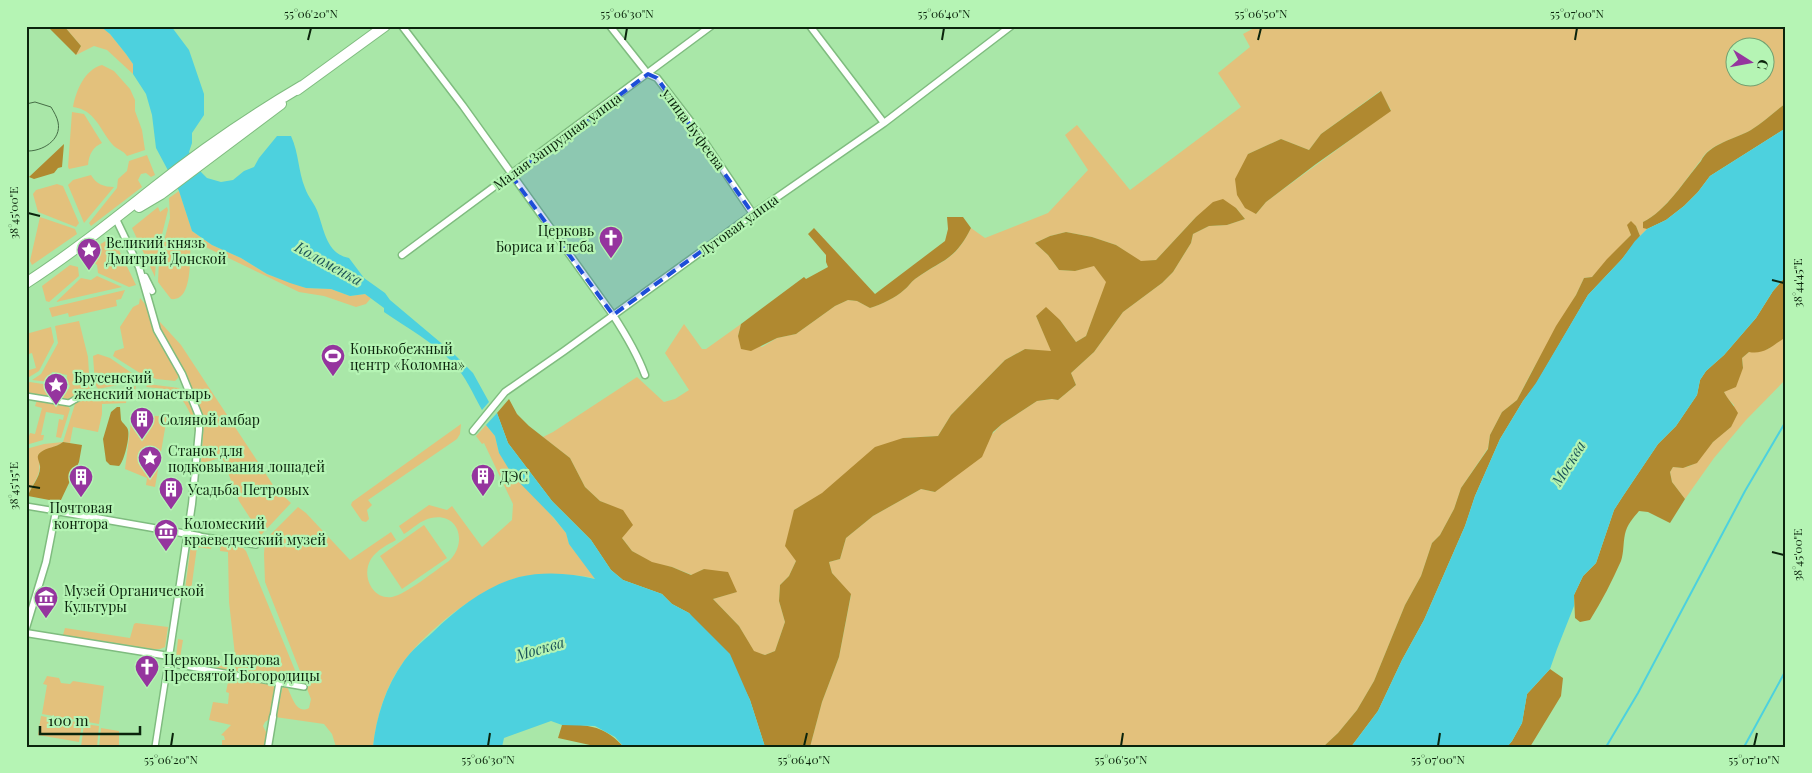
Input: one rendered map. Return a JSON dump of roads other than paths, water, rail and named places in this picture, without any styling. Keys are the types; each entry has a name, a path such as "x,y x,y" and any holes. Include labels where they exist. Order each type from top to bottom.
{"main road":[{"path":"26,283 213,150 266,107 302,86 385,26"}],"street":[{"path":"402,26 463,106 613,316 629,339 645,375"},
{"name":"улица Буфеева","path":"610,26 648,74 657,78 691,122 753,214"},
{"name":"Малая Запрудная улица","path":"402,255 711,26"},
{"path":"810,26 884,123"},
{"name":"Луговая улица","path":"473,431 506,392 753,214 884,123 1011,26"},
{"path":"116,219 152,291"},
{"path":"139,267 157,330 182,374 199,416 187,534 155,747"},
{"path":"26,396 69,403 83,395"},
{"path":"26,506 256,546"},
{"path":"26,628 46,562 56,511"},
{"path":"26,633 304,687"},
{"path":"268,747 279,682"}],"water":[{"name":"Коломенка","path":"100,26 171,26 189,50 204,94 204,115 192,133 192,143 189,152 201,172 207,178 221,182 233,180 244,171 254,167 277,136 291,136 305,188 317,210 331,246 342,256 349,258 364,278 385,293 390,300 453,353 473,373 489,402 482,410 462,374 446,356 384,312 384,308 365,294 350,296 331,289 306,288 290,283 267,274 241,258 212,245 192,231 179,191 156,148 152,115 146,94 133,74 133,64 110,34"},
{"name":"Москва","path":"1786,128 1786,276 1773,291 1756,318 1724,355 1706,371 1700,380 1697,395 1676,426 1658,444 1614,510 1596,563 1583,576 1574,595 1574,606 1550,669 1527,694 1522,723 1512,741 1507,747 1351,747 1378,711 1402,660 1424,620 1500,439 1536,383 1588,295 1647,229 1666,220 1684,206 1710,176"},
{"name":"Москва","path":"497,413 508,443 552,501 591,540 611,570 623,580 662,594 672,604 689,613 730,654 750,700 765,747 624,747 615,737 595,726 562,725 551,721 504,738 502,747 373,747 383,702 392,681 404,661 414,649 462,606 495,586 519,577 557,574 577,575 595,579 569,544 566,533 513,476 499,453 495,436 486,425"}],"waterway":[{"path":"1606,747 1638,693 1745,491 1786,421"},
{"path":"1744,747 1786,670"}],"tram line":[{"path":"26,104 35,102 51,107 58,122 57,134 50,144 32,151 26,151"}],"place":[{"name":"Церковь Бориса и Глеба","path":"611,259"},
{"name":"Великий князь Дмитрий Донской","path":"89,271"},
{"name":"Конькобежный центр «Коломна»","path":"333,377"},
{"name":"Брусенский женский монастырь","path":"56,406"},
{"name":"Соляной амбар","path":"142,440"},
{"name":"Станок для подковывания лошадей","path":"150,479"},
{"name":"ДЭС","path":"483,497"},
{"name":"Почтовая контора","path":"81,498"},
{"name":"Усадьба Петровых","path":"171,510"},
{"name":"Коломеский краеведческий музей","path":"166,552"},
{"name":"Музей Органической Культуры","path":"46,619"},
{"name":"Церковь Покрова Пресвятой Богородицы","path":"147,688"}]}
